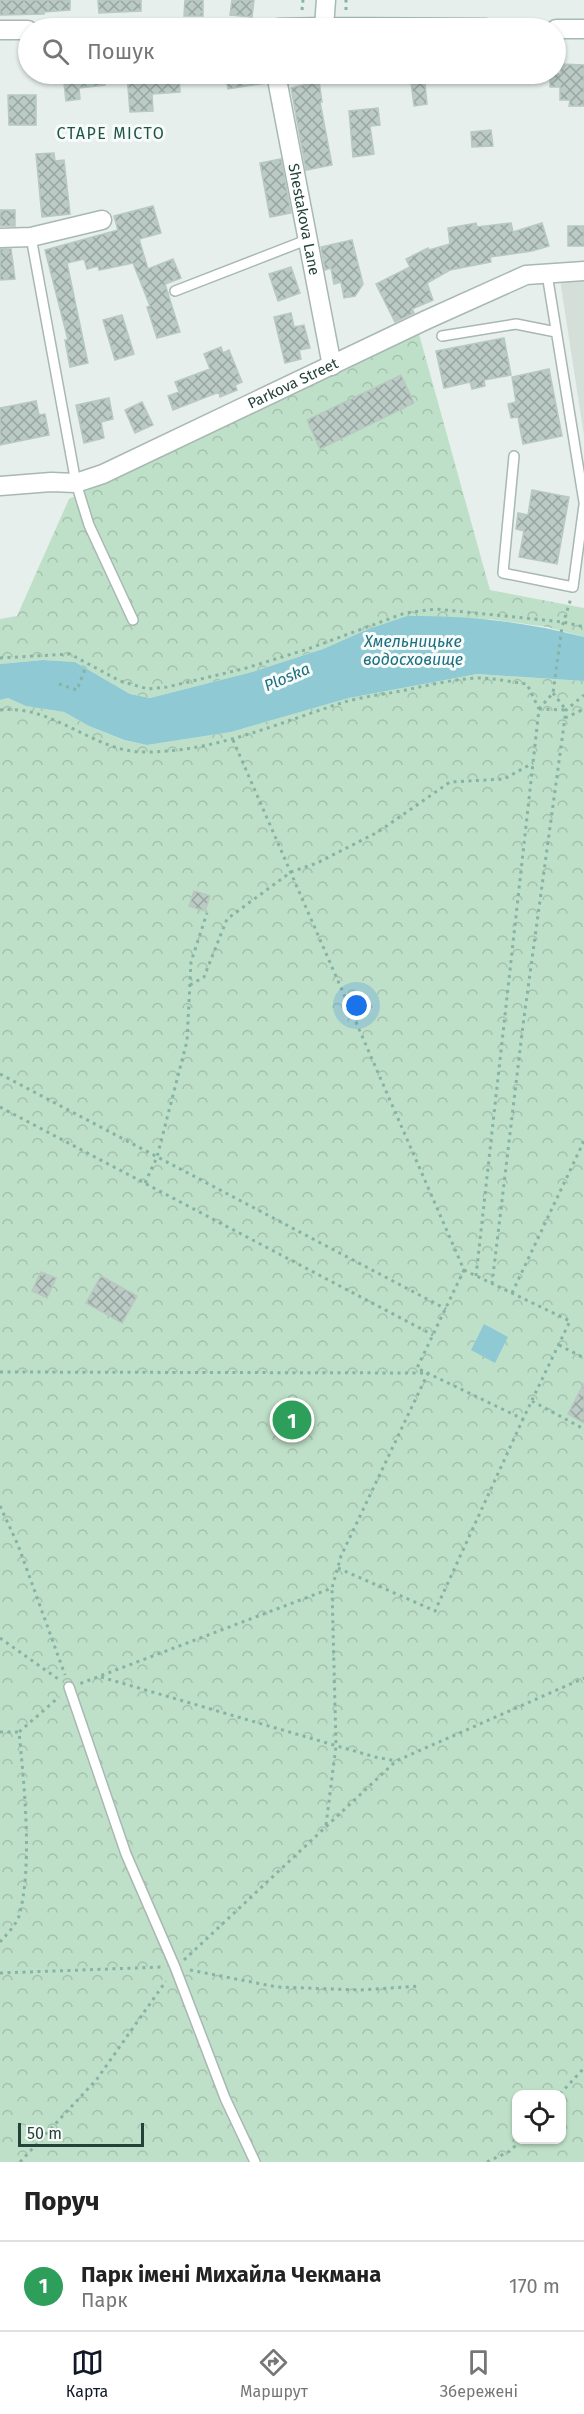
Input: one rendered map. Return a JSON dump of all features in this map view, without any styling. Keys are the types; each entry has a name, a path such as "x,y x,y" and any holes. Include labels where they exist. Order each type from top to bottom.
{"street":[{"path":"325,18 326,0"},
{"path":"566,29 584,29"},
{"path":"0,30 18,30"},
{"name":"Shestakova Lane","path":"278,84 332,366"},
{"path":"0,238 31,237 102,220"},
{"name":"Parkova Street","path":"0,486 51,482 76,483 103,474 426,320 526,275 584,271"}],"lane":[{"path":"31,237 76,483 89,525 134,620"},
{"path":"175,291 309,238"},
{"path":"514,456 502,573 573,587 584,503 547,274"},
{"path":"442,336 516,324 556,332"},
{"path":"69,1687 126,1854 176,1967 225,2098 255,2162"}],"path":[{"path":"538,709 553,693 562,624 573,587"},
{"path":"0,658 70,654 120,681 148,689 178,684 297,653 405,614 436,609 584,627"},
{"path":"59,684 76,690 85,669"},
{"path":"0,710 24,711 47,716 122,749 144,753 171,751 233,740 351,701 478,678 528,684 538,709 476,1276"},
{"path":"492,1284 523,1025 566,710 553,693"},
{"path":"538,709 566,710 584,695"},
{"path":"565,718 584,709"},
{"path":"233,740 464,1270 570,1321 435,1611 338,1568"},
{"path":"190,984 204,977 227,919 291,872 378,832 450,782 504,779 532,763"},
{"path":"145,1183 157,1157 187,1041 191,962 207,913"},
{"path":"0,1074 446,1309"},
{"path":"0,1107 433,1335"},
{"path":"512,1293 584,1142"},
{"path":"464,1270 417,1368 523,1419"},
{"path":"559,1344 584,1358"},
{"path":"0,1372 428,1372"},
{"path":"326,1826 336,1746 332,1588 341,1556 428,1372"},
{"path":"532,1401 584,1429"},
{"path":"0,1506 18,1545 69,1687"},
{"path":"0,1732 19,1732 69,1687 101,1677 332,1588"},
{"path":"0,1638 69,1687"},
{"path":"101,1677 336,1746 396,1761"},
{"path":"20,2162 97,2079 176,1967 396,1761 584,1678"},
{"path":"0,1942 18,1918 23,1890 26,1851 24,1777 19,1732"},
{"path":"0,1973 176,1967 277,1987 361,1990 419,1986"},
{"path":"565,2090 584,2068"},
{"path":"487,2162 510,2151 516,2144"}],"shaded area":[{"path":"584,279 584,436 560,280"}],"green space":[{"path":"419,334 490,590 584,608 584,637 547,627 489,619 366,630 323,649 252,672 150,698 130,694 75,662 43,660 0,664 0,619 17,616 69,499"},
{"path":"477,674 584,681 584,2162 0,2162 0,700 8,698 27,706 64,712 89,726 123,740 147,745 231,732 349,698"}],"water":[{"name":"Хмельницьке водосховище","path":"407,616 496,620 584,637 584,681 477,674 349,698 231,732 147,745 124,740 89,726 64,712 26,706 8,698 0,700 0,664 43,660 75,662 130,694 150,698 252,672 323,649 366,630"},
{"path":"484,1324 508,1337 495,1363 471,1350"}],"building":[{"path":"0,0 70,0 70,10 44,12 44,14 0,15"},
{"path":"98,0 141,0 141,11 99,13"},
{"path":"185,0 203,0 203,16 184,16"},
{"path":"232,0 254,0 252,17 230,15"},
{"path":"566,64 584,65 584,106 569,106 570,100 560,100 560,87 550,87 550,84 566,84"},
{"path":"64,84 105,84 79,88 80,99 66,101"},
{"path":"128,84 180,84 180,92 152,94 153,111 130,112"},
{"path":"227,84 260,84 228,89"},
{"path":"319,84 322,102 320,102 332,165 306,170 291,88"},
{"path":"411,84 425,84 427,104 414,106"},
{"path":"8,95 36,95 36,125 9,125"},
{"path":"378,108 380,125 370,126 374,154 353,157 349,111"},
{"path":"491,130 493,146 472,147 471,132"},
{"path":"54,153 55,161 64,160 70,214 42,217 36,154"},
{"path":"281,159 291,213 270,217 260,163"},
{"path":"153,206 161,233 139,239 148,269 173,259 181,278 165,284 180,332 157,338 147,307 150,306 133,263 99,270 98,266 87,269 84,259 67,263 88,363 70,367 65,340 68,340 45,250 118,230 114,216"},
{"path":"0,210 15,210 15,226 0,226"},
{"path":"476,223 477,227 511,223 513,232 542,223 549,246 490,257 491,262 450,270 427,283 433,300 412,309 414,313 395,322 376,284 410,267 406,259 428,248 429,250 450,244 448,228"},
{"path":"568,226 584,226 584,246 568,246"},
{"path":"352,240 363,284 355,296 344,298 341,282 334,284 331,268 325,270 321,247"},
{"path":"0,249 11,249 15,279 0,280"},
{"path":"291,267 300,293 278,301 269,274"},
{"path":"291,313 294,327 304,325 310,348 299,350 301,359 285,363 274,317"},
{"path":"122,315 134,354 115,360 103,320"},
{"path":"504,338 511,375 484,380 485,386 472,389 470,382 444,388 436,351"},
{"path":"221,347 223,353 229,350 242,382 235,385 237,390 220,397 219,392 173,410 168,396 179,392 175,382 210,369 204,354"},
{"path":"549,369 562,436 523,444 518,417 511,418 508,404 516,402 512,377"},
{"path":"401,375 414,403 320,449 307,420"},
{"path":"109,398 113,419 101,422 104,438 84,443 76,405"},
{"path":"36,401 39,415 45,414 49,435 0,445 0,408"},
{"path":"142,402 153,425 135,433 125,410"},
{"path":"532,490 569,497 557,564 519,557 524,531 516,529 518,513 528,515"},
{"path":"194,891 210,896 205,911 189,906"},
{"path":"41,1272 56,1278 47,1298 32,1291"},
{"path":"101,1276 137,1296 122,1323 86,1303"},
{"path":"584,1383 584,1423 568,1414"}],"place":[{"name":"Парк імені Михайла Чекмана","path":"292,1420"}],"district":[{"name":"СТАРЕ МІСТО","path":"111,133"}],"water label":[{"name":"Ploska","path":"287,677"}]}
